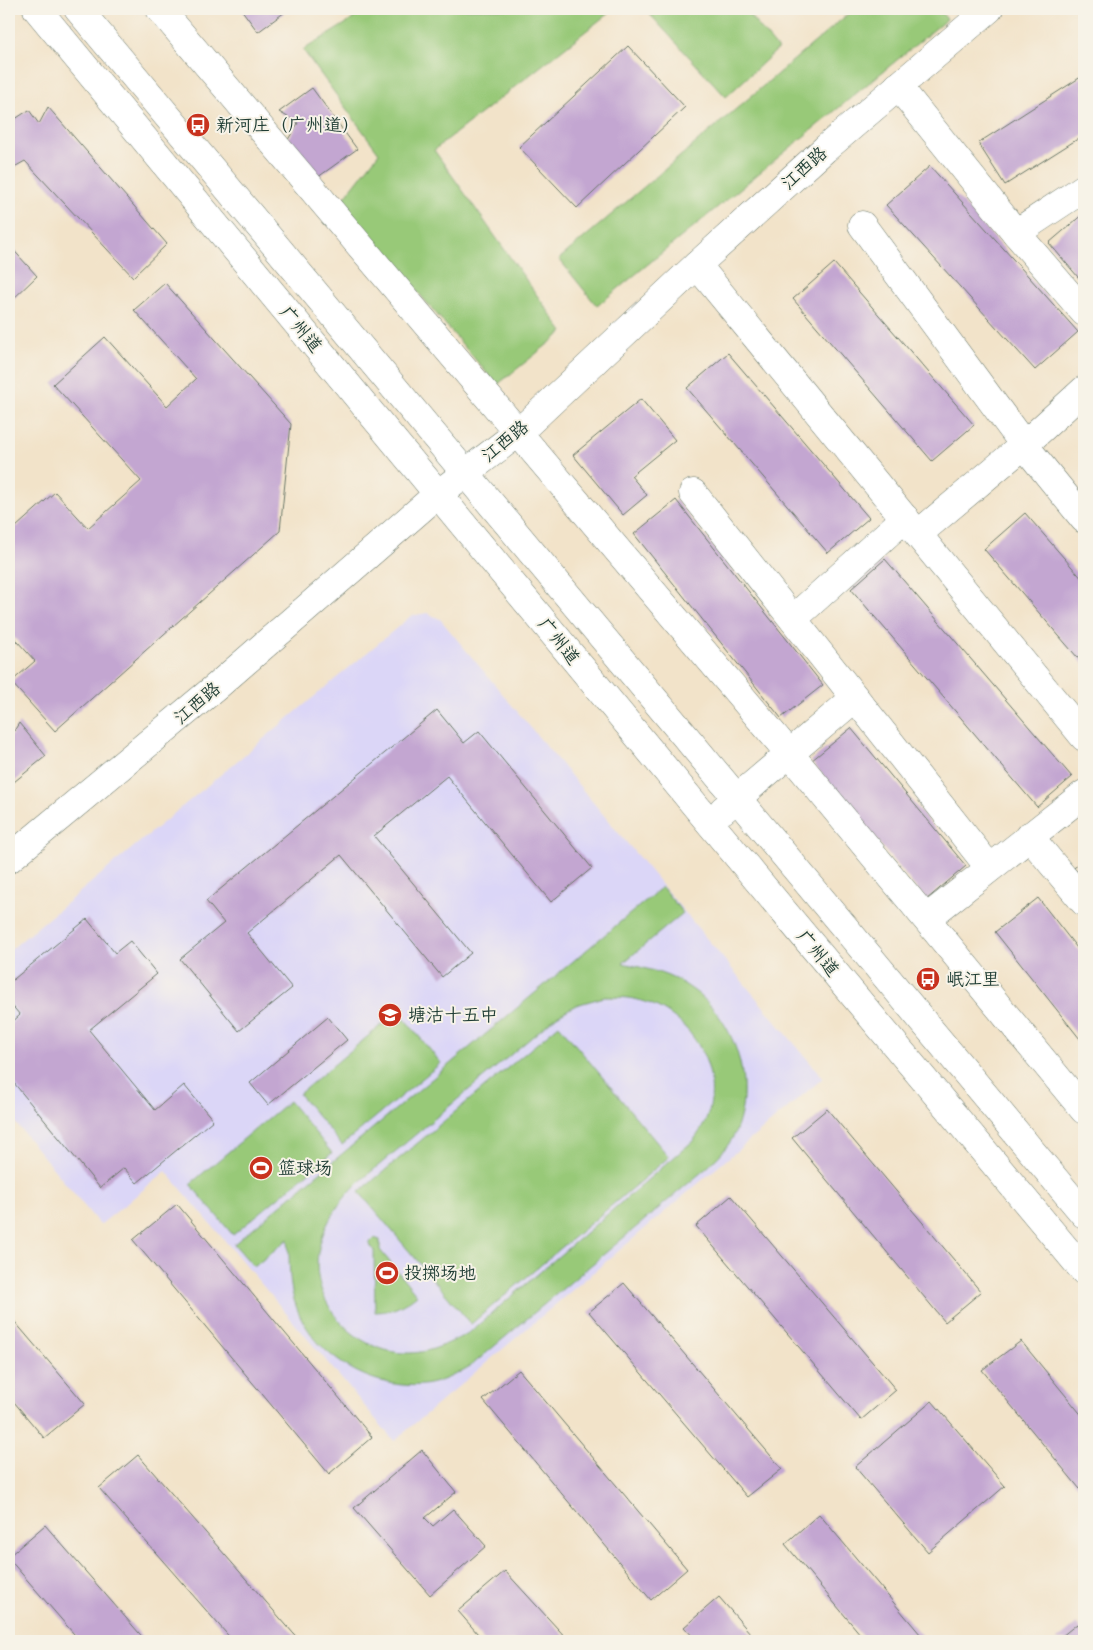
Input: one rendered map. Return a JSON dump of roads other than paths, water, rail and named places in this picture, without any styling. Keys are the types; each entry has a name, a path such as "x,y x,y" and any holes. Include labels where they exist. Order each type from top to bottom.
{"street":[{"name":"广州道","path":"37,9 708,822 1084,1271"},
{"path":"160,9 789,752 1084,1110"},
{"name":"江西路","path":"9,859 216,688 438,494 519,432 697,264 898,86 989,9"},
{"name":"广州道","path":"89,13 465,474 736,798 1081,1202"},
{"path":"64,41 89,13"},
{"path":"898,86 1016,233 1084,312"},
{"path":"1016,233 1084,188"},
{"path":"862,225 1024,445 1084,520"},
{"path":"697,264 1084,737"},
{"path":"793,619 912,526 1024,445 1084,390"},
{"path":"693,493 989,867"},
{"path":"708,822 855,698"},
{"path":"927,918 989,867 1084,794"},
{"path":"1029,836 1084,902"},
{"path":"1046,1224 1081,1202"}],"place":[{"name":"新河庄（广州道）","path":"198,125"},
{"name":"岷江里","path":"928,979"},
{"name":"塘沽十五中","path":"390,1015"},
{"name":"篮球场","path":"261,1168"},
{"name":"投掷场地","path":"387,1273"}]}
